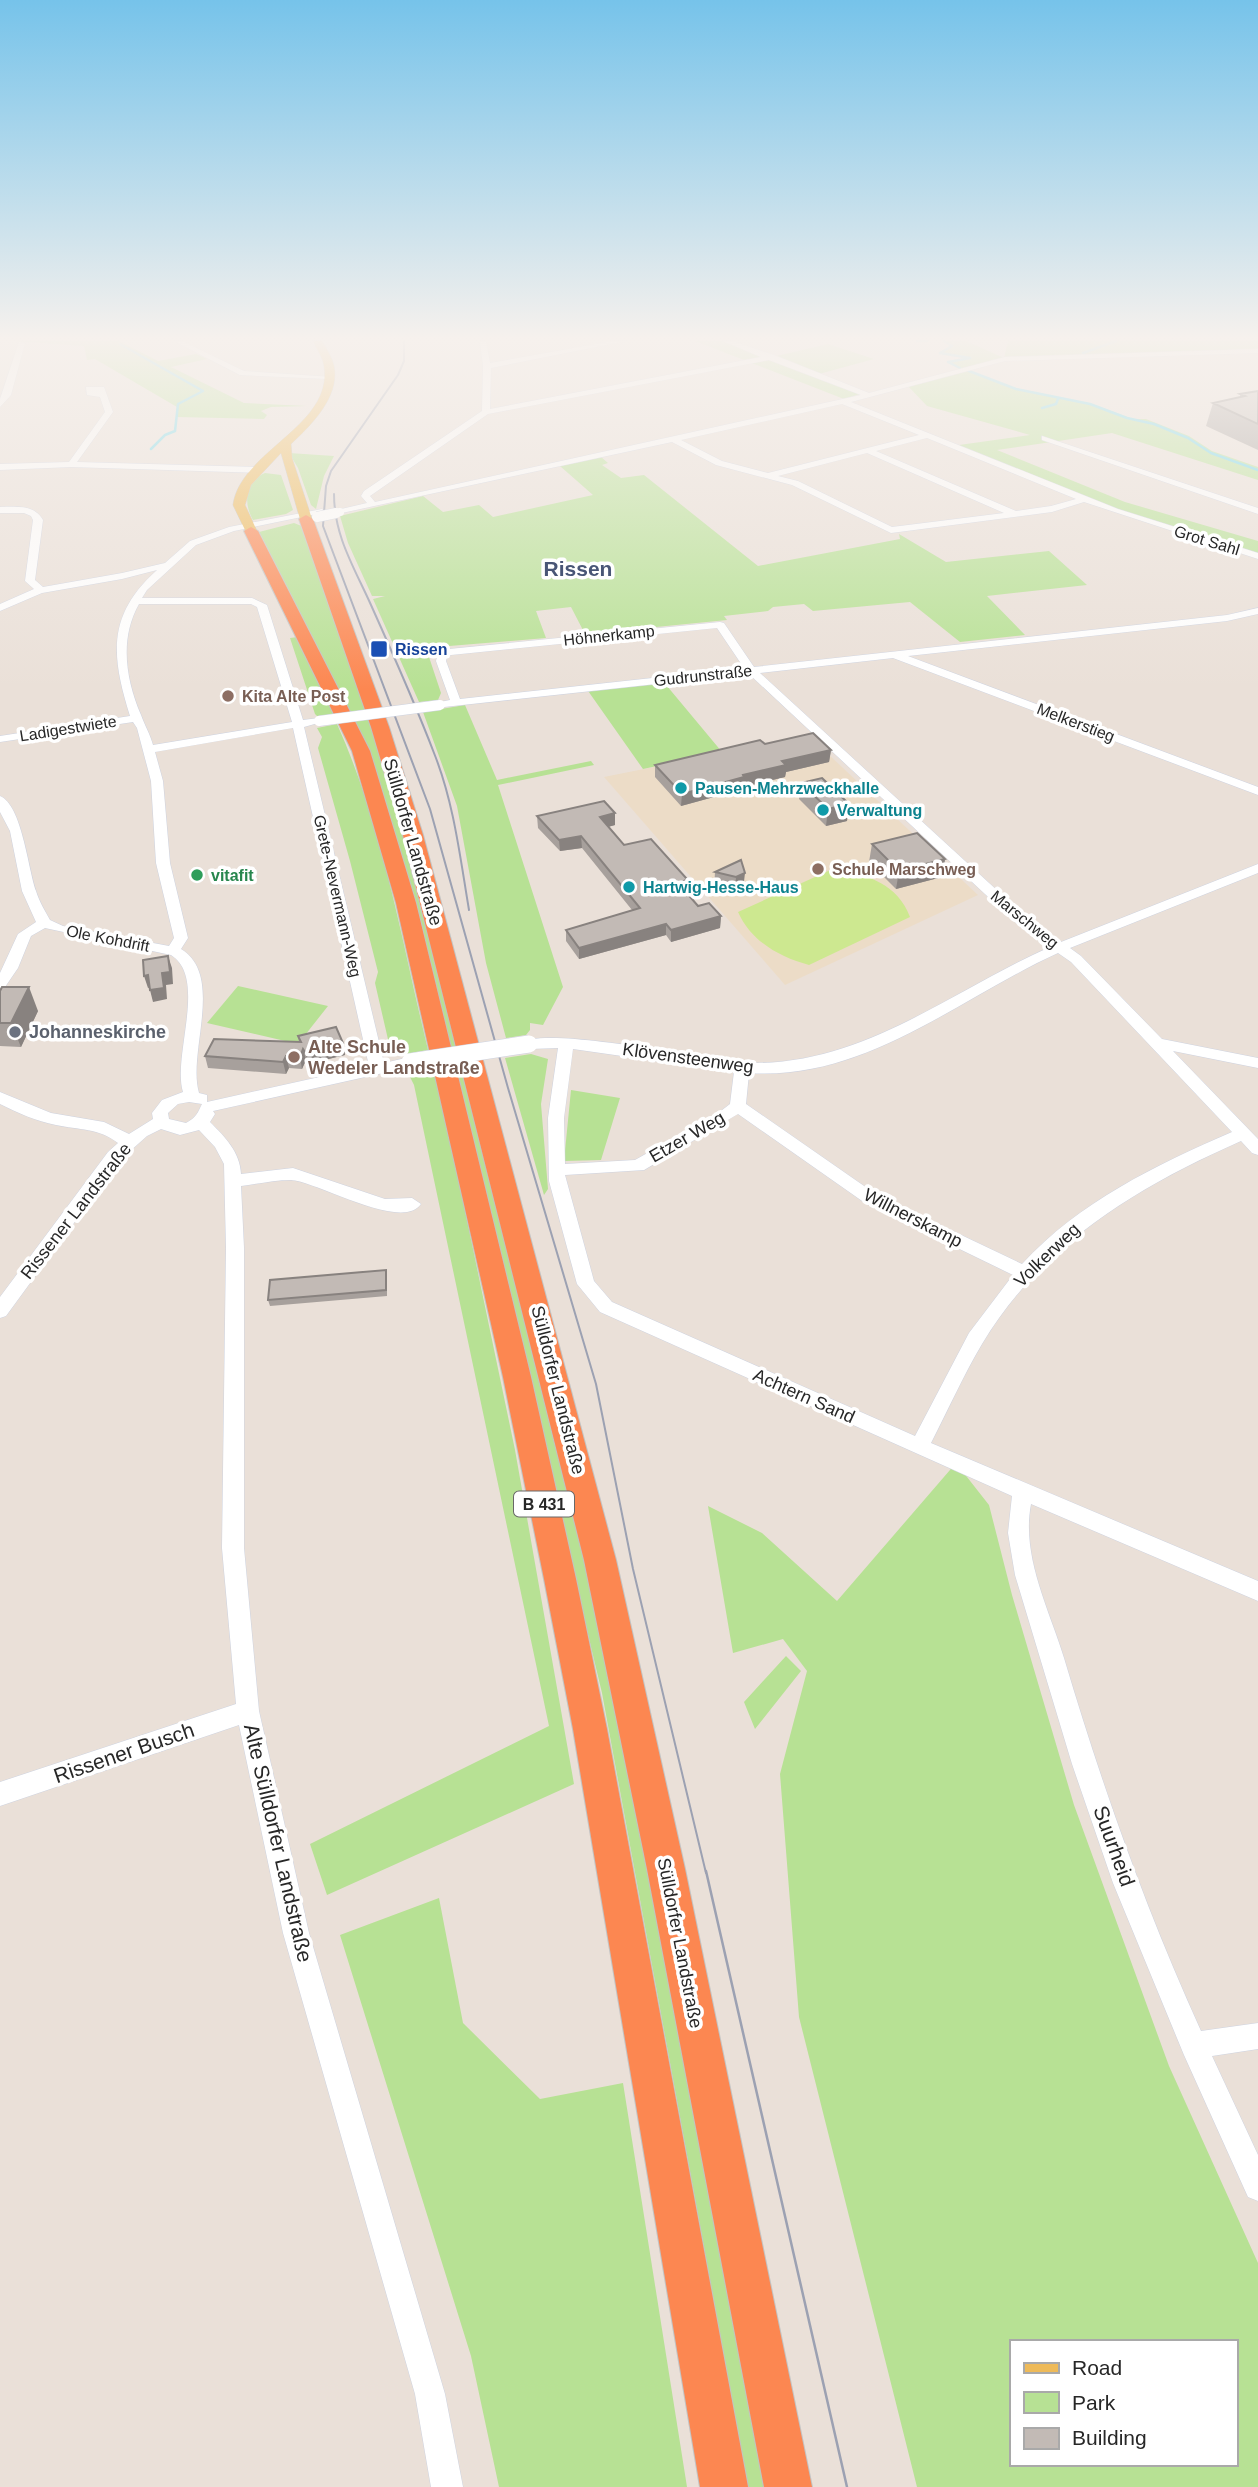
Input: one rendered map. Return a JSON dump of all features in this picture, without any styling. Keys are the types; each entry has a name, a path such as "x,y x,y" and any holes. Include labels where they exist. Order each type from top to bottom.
{"highway":[{"name":"Sülldorfer Landstraße","path":"309,514 413,835 600,1560 666,1869 788,2487"},
{"name":"Sülldorfer Landstraße","path":"249,528 361,751 406,903 517,1377 560,1579 592,1742 724,2487"}],"main road":[{"name":"B 431","path":"249,528 240,511 239,500 245,486 273,457"},
{"name":"B 431","path":"287,457 309,514"},
{"path":"258,472 277,472 284,476 292,498 309,514"}],"street":[{"path":"71,464 76,457"},
{"path":"368,505 365,496 367,492 419,457"},
{"path":"192,1097 186,1080 196,1022 197,991 186,960 173,951 181,938 163,863 157,781 144,728 136,718 123,677 121,650 126,618 134,601 143,588 170,562 193,543 206,538 309,514 339,511 590,457"},
{"path":"708,457 719,463 795,483 891,530 1052,509 1084,499"},
{"path":"771,475 844,457"},
{"path":"883,457 1015,514"},
{"name":"Grot Sahl","path":"979,457 1084,499 1258,556"},
{"path":"1101,457 1258,511"},
{"path":"0,467 71,464 258,472"},
{"path":"0,510 25,510 35,514 38,520 30,581 40,589"},
{"path":"0,608 15,598 40,589 127,576 170,562"},
{"path":"127,576 143,588"},
{"name":"Grete-Nevermann-Weg","path":"134,601 247,601 259,603 265,612 298,724 377,1068"},
{"name":"Gudrunstraße","path":"149,750 298,724 456,702 1227,618 1258,611"},
{"name":"Höhnerkamp","path":"456,702 441,661 443,654 713,624 723,628 751,670"},
{"name":"Melkerstieg","path":"894,655 1258,791"},
{"name":"Marschweg","path":"751,670 1020,919 1076,959 1161,1044 1258,1149"},
{"name":"Ladigestwiete","path":"0,739 136,718"},
{"path":"0,800 16,831 29,891 44,923 25,934 11,968 0,984"},
{"name":"Klövensteenweg","path":"204,1114 377,1068 529,1044 566,1043 610,1047 741,1069 788,1067 845,1055 920,1022 1060,947 1258,868"},
{"name":"Ole Kohdrift","path":"44,923 59,929 173,951"},
{"name":"Achtern Sand","path":"566,1043 556,1118 556,1170 586,1283 606,1307 919,1447 1258,1591"},
{"path":"1161,1044 1258,1063"},
{"path":"174,1100 179,1069 190,1048"},
{"name":"Etzer Weg","path":"556,1170 638,1166 723,1118 738,1106 741,1069"},
{"path":"0,1097 43,1116 105,1125 128,1142"},
{"path":"192,1097 200,1098 204,1114 184,1129 174,1129 162,1122 160,1113 174,1100 192,1097"},
{"name":"Willnerskamp","path":"738,1106 871,1199 1024,1273"},
{"name":"Alte Sülldorfer Landstraße","path":"204,1114 232,1164 233,1548 248,1711 296,1933 430,2394 447,2487"},
{"name":"Rissener Landstraße","path":"0,1311 114,1156 141,1132 162,1122"},
{"name":"Volkerweg","path":"919,1447 984,1325 1024,1273 1067,1232 1113,1197 1175,1162 1243,1134"},
{"path":"233,1181 293,1174 384,1205 412,1204"},
{"name":"Suurheid","path":"1023,1491 1018,1512 1024,1567 1089,1779 1135,1905 1193,2046 1258,2186"},
{"name":"Rissener Busch","path":"0,1794 248,1711"},
{"path":"1193,2046 1258,2036"}],"shaded area":[{"name":"Schule Marschweg","path":"809,736 978,895 785,985 604,777"}],"green space":[{"path":"291,457 333,457 324,476 316,509 311,505"},
{"path":"601,457 608,463 602,465 621,478 644,475 758,566 900,539 899,534 946,562 1049,551 1087,585 987,596 1025,635 960,642 910,602 813,611 804,604 773,607 768,611 724,616 727,620 585,634 571,607 536,611 546,638 437,647 429,657 441,693 438,700 419,702 373,599 385,596 372,596 348,543 340,516 423,496 443,512 479,505 493,517 593,495 560,466"},
{"path":"980,457 1014,457 1125,502 1258,541 1258,556 1115,511"},
{"path":"1187,457 1229,457 1258,467 1258,480"},
{"path":"265,473 281,475 293,510 286,514 253,520 248,507 248,493 253,481"},
{"path":"294,523 304,527 350,655 391,789 456,1046 448,1047 365,752 323,658 259,532"},
{"path":"298,637 337,714 315,714 290,638"},
{"path":"662,680 722,752 643,769 586,688"},
{"path":"465,705 497,780 591,761 594,765 498,785 563,987 543,1025 530,1023 530,1030 526,1035 506,1038 486,963 457,806 423,712"},
{"path":"337,724 353,763 379,843 428,1050 405,1054 390,1048 375,983 378,972 318,748 322,737 317,728"},
{"path":"837,867 871,878 890,889 905,906 910,917 809,965 767,946 750,931 738,912"},
{"path":"238,986 328,1006 298,1044 207,1023"},
{"path":"531,1054 548,1059 541,1104 548,1189 544,1195 505,1058"},
{"path":"462,1063 589,1578 630,1778 765,2487 748,2487 602,1693 452,1064"},
{"path":"435,1067 515,1450 574,1784 327,1895 310,1844 549,1726 414,1085 410,1077 396,1073"},
{"path":"571,1090 620,1098 601,1160 564,1161"},
{"path":"956,1463 989,1505 1012,1595 1074,1805 1169,2066 1258,2263 1258,2487 917,2487 799,2017 780,1774 807,1671 783,1639 733,1653 708,1506 762,1533 837,1601"},
{"path":"786,1656 801,1671 755,1729 744,1702"},
{"path":"439,1898 463,2023 540,2099 623,2083 687,2487 499,2487 471,2356 340,1935"}],"building":[{"path":"813,733 831,750 782,761 786,765 682,794 655,765 760,740 765,744"},
{"path":"822,778 849,804 828,809 801,783"},
{"path":"604,801 615,813 600,817 624,845 651,839 687,879 679,884 698,906 709,903 721,916 671,930 666,924 579,948 566,930 640,908 581,836 559,840 537,816"},
{"path":"917,833 945,859 899,871 872,844"},
{"path":"741,860 745,873 736,877 715,872"},
{"path":"168,956 170,972 162,973 164,988 150,990 148,975 144,976 143,960"},
{"path":"2,987 29,987 11,1023 0,1023"},
{"path":"336,1027 343,1043 305,1052 303,1049 300,1057 286,1056 283,1062 205,1056 214,1039 301,1042 298,1036"},
{"path":"386,1270 386,1290 268,1300 270,1280"}],"waterway":[{"path":"1222,457 1258,470"}],"tram line":[{"path":"341,457 331,471 326,486 323,526 430,809 508,1088 596,1384 633,1569 706,1873"},
{"path":"334,494 337,524 346,551 404,679 441,772 456,830 469,910"},
{"path":"706,1871 847,2487"}],"place":[{"name":"Rissen","path":"379,649"},
{"name":"Kita Alte Post","path":"228,696"},
{"name":"Pausen-Mehrzweckhalle","path":"681,788"},
{"name":"Verwaltung","path":"823,810"},
{"name":"Schule Marschweg","path":"818,869"},
{"name":"vitafit","path":"197,875"},
{"name":"Hartwig-Hesse-Haus","path":"629,887"},
{"name":"Johanneskirche","path":"15,1032"},
{"name":"Alte Schule Wedeler Landstraße","path":"294,1057"}],"district":[{"name":"Rissen","path":"578,569"}]}
